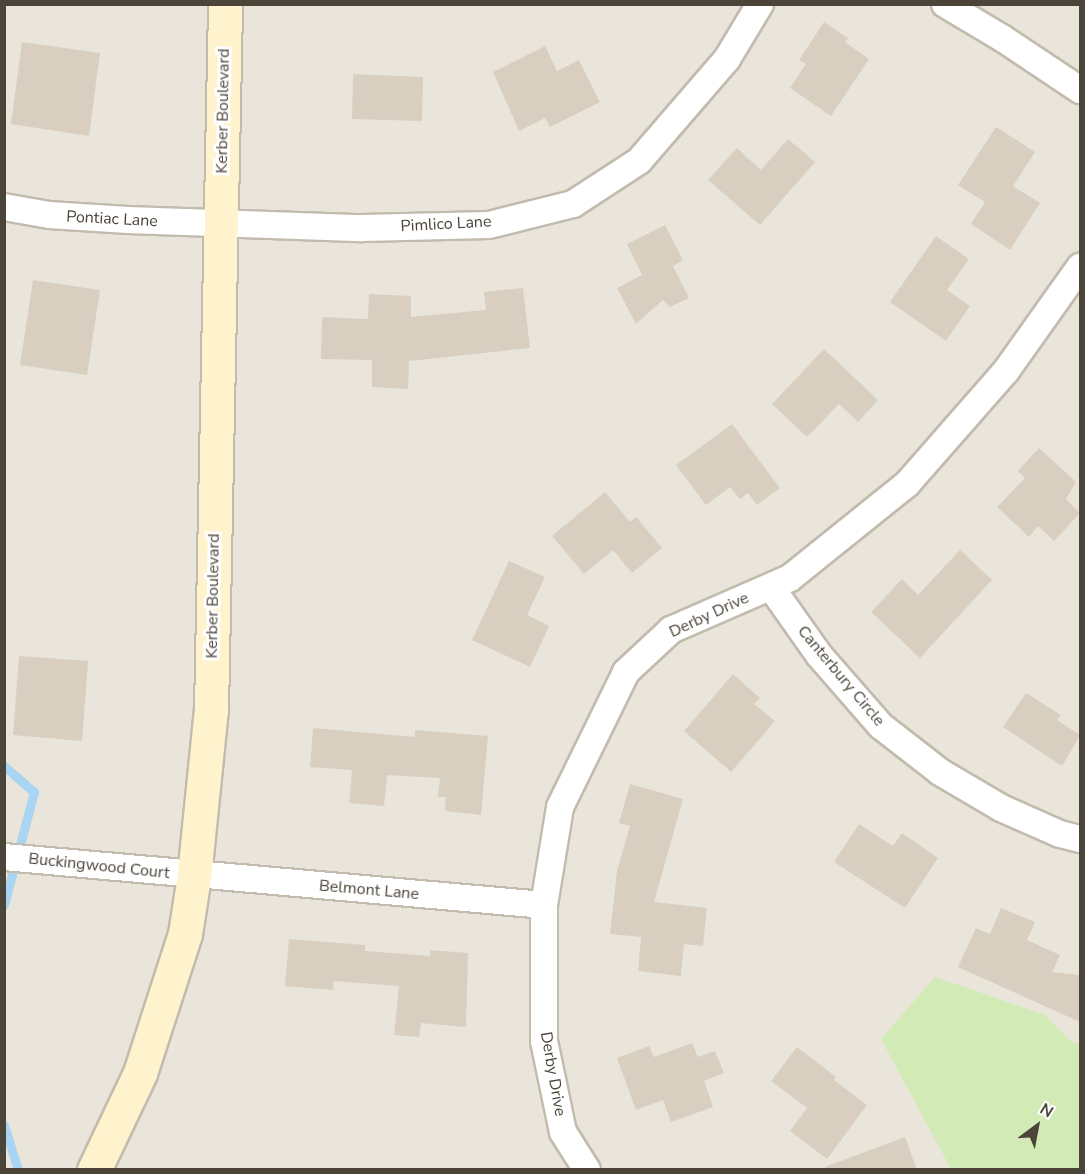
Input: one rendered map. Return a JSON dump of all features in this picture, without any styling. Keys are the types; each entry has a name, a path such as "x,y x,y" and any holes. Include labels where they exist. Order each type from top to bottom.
{"street":[{"name":"Kerber Boulevard","path":"94,1170 140,1073 185,934 194,876 211,710 225,4"},
{"name":"Pimlico Lane","path":"221,223 362,228 489,225 573,204 639,161 727,59 760,4"},
{"path":"945,4 1002,38 1080,90"},
{"name":"Pontiac Lane","path":"4,207 48,215 221,223"},
{"name":"Derby Drive","path":"587,1170 563,1132 544,1041 544,905 560,807 626,672 671,630 790,578 907,484 1006,371 1080,267"},
{"name":"Canterbury Circle","path":"771,587 819,655 881,726 940,772 1001,808 1060,834 1080,838"},
{"name":"Buckingwood Court","path":"4,857 194,876"},
{"name":"Belmont Lane","path":"194,876 544,905"}],"shaded area":[{"path":"5,5 1080,5 1080,1169 5,1170"}],"green space":[{"path":"935,977 1045,1015 1073,1043 1080,1043 1080,1169 951,1169 881,1039"}],"building":[{"path":"824,22 848,38 845,42 869,59 831,116 790,88 806,64 799,60"},
{"path":"22,42 100,53 89,136 11,124"},
{"path":"545,46 557,71 579,60 600,102 550,127 545,118 519,131 493,72"},
{"path":"353,74 423,77 422,121 352,119"},
{"path":"996,127 1035,152 1013,186 1040,203 1010,250 971,224 985,202 958,185"},
{"path":"788,139 815,162 760,225 708,180 737,148 761,170"},
{"path":"665,225 683,260 673,266 689,298 670,307 663,300 636,324 617,288 642,275 627,244"},
{"path":"936,236 969,259 947,290 970,306 946,341 890,302"},
{"path":"33,280 100,290 87,375 20,365"},
{"path":"523,288 530,348 409,361 408,389 372,387 372,360 321,359 322,317 368,319 369,294 411,296 411,317 486,310 484,292"},
{"path":"824,349 878,400 858,422 839,404 807,437 772,404"},
{"path":"732,424 780,488 757,505 748,493 740,499 730,487 706,505 676,465"},
{"path":"1039,448 1076,482 1066,499 1080,513 1054,541 1038,526 1029,537 997,507 1025,478 1018,471"},
{"path":"605,492 630,522 636,517 662,548 632,573 613,550 584,574 552,536"},
{"path":"960,550 992,580 920,658 871,612 902,579 918,595"},
{"path":"509,561 545,577 527,615 549,626 530,667 472,640"},
{"path":"19,656 88,661 82,741 13,735"},
{"path":"733,674 760,698 754,704 775,721 731,772 684,731"},
{"path":"1026,693 1061,715 1057,720 1080,735 1062,766 1003,727"},
{"path":"313,728 415,737 415,730 488,736 481,815 445,811 446,797 438,797 440,778 387,775 384,806 349,803 352,770 310,767"},
{"path":"630,784 683,799 654,902 707,908 703,946 684,944 681,976 638,971 641,937 610,934 617,871 630,826 619,823"},
{"path":"859,824 893,846 902,833 938,858 905,908 834,862"},
{"path":"1001,908 1035,922 1027,940 1060,955 1052,972 1080,975 1080,1022 958,967 976,928 990,934"},
{"path":"289,939 365,945 365,951 430,956 430,950 468,953 466,1027 421,1023 419,1037 394,1035 399,986 334,981 333,990 285,986"},
{"path":"692,1043 698,1057 715,1051 724,1073 704,1081 713,1107 671,1122 663,1100 636,1110 617,1058 649,1046 654,1057"},
{"path":"797,1047 836,1077 834,1080 867,1105 827,1159 790,1131 807,1108 771,1081"},
{"path":"905,1137 917,1170 825,1170 825,1167"}],"waterway":[{"path":"4,766 34,792 4,905"},
{"path":"4,1125 18,1170"}]}
